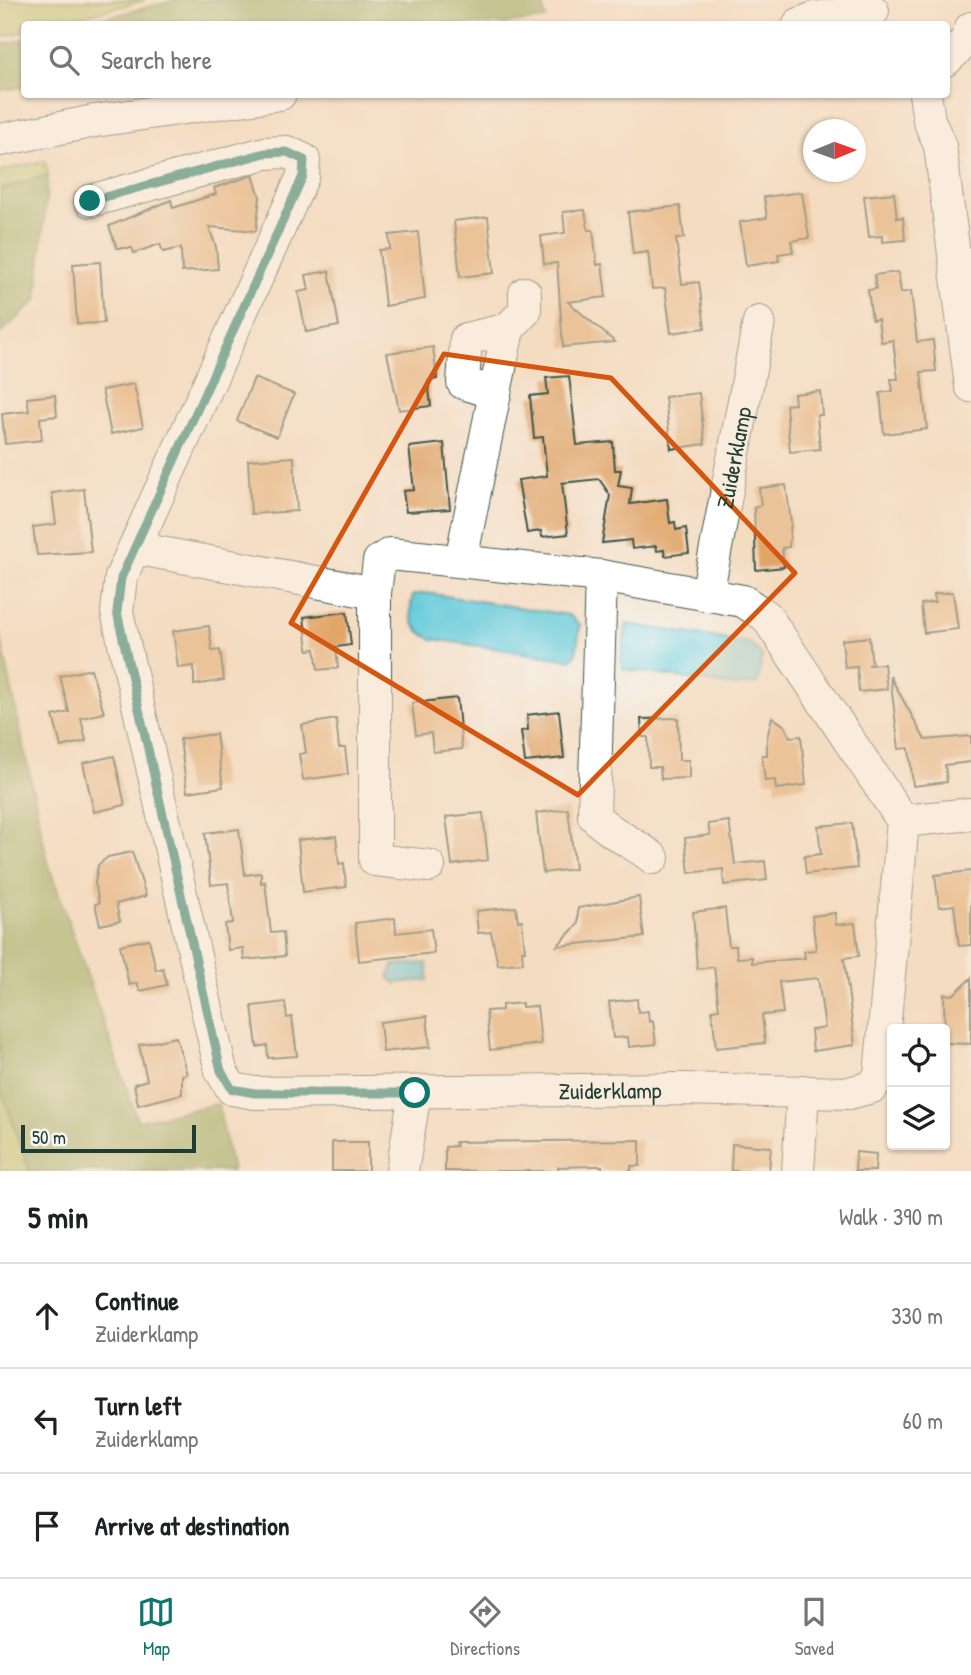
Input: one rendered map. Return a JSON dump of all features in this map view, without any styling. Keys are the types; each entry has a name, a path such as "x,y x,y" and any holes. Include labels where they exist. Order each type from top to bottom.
{"street":[{"path":"970,0 971,7"},
{"path":"807,21 874,12"},
{"path":"950,58 957,52 971,28"},
{"path":"0,140 95,121 252,98"},
{"path":"926,98 929,120 940,146 971,386"},
{"path":"940,146 949,121 947,98"},
{"name":"Zuiderklamp","path":"90,201 265,153 287,152 304,160 303,176 121,578 117,612 221,1071 232,1089 255,1093 682,1089 849,1093 872,1087 880,1075 903,821"},
{"path":"461,560 508,329 525,311 525,293"},
{"name":"Zuiderklamp","path":"707,595 759,322"},
{"path":"134,548 375,593"},
{"path":"429,866 375,860 375,593 379,561 390,554 601,576 743,601 766,616 903,821 971,814"},
{"path":"601,576 594,816 610,833 634,843 653,858"},
{"path":"798,1171 803,1091"},
{"path":"402,1171 415,1093"}],"highlighted area":[{"path":"444,354 611,378 795,573 578,795 291,623"}],"green space":[{"path":"0,0 146,0 63,21 21,21 21,32 0,38"},
{"path":"176,0 541,0 546,19 528,21 92,21"},
{"path":"21,40 21,87 0,90 0,45"},
{"path":"45,161 48,175 0,190 0,171"},
{"path":"48,175 37,300 0,334 0,190"},
{"path":"0,633 48,863 138,1121 218,1104 232,1171 30,1171 0,1086"},
{"path":"0,1086 30,1171 0,1171"}],"water":[{"path":"426,593 569,615 580,625 576,654 571,660 433,639 420,632 411,616 413,595"},
{"path":"627,624 750,643 762,655 758,683 735,686 623,669 621,658"},
{"path":"427,963 428,980 395,983 389,977 393,965"}],"building":[{"path":"253,175 260,197 256,231 209,227 216,247 218,269 182,272 181,248 163,252 160,244 134,253 132,248 117,248 109,226 171,200 173,208 216,194 214,188"},
{"path":"802,192 809,238 791,241 793,252 778,254 779,261 746,266 740,222 767,218 764,197"},
{"path":"894,193 897,218 903,217 905,240 882,242 882,236 869,237 864,196"},
{"path":"680,206 684,238 676,239 682,284 699,282 705,328 671,333 665,288 652,289 648,252 633,254 628,212"},
{"path":"585,210 588,230 593,230 597,265 602,264 606,297 568,302 615,342 563,347 557,263 544,264 541,236 565,233 563,212"},
{"path":"488,217 494,273 460,277 454,221"},
{"path":"418,232 425,299 385,306 379,250 390,249 389,235"},
{"path":"100,262 104,323 77,324 73,264"},
{"path":"329,271 339,326 306,332 298,292 309,290 306,275"},
{"path":"898,272 901,293 911,291 917,342 933,340 936,371 921,372 927,429 884,434 880,393 893,391 891,379 898,379 893,340 881,342 878,319 872,320 868,290 876,289 874,275"},
{"path":"433,347 437,379 428,381 431,406 399,410 387,353"},
{"path":"569,376 577,445 613,442 615,470 621,470 618,486 632,488 630,504 667,499 670,523 675,522 676,530 686,528 689,553 665,556 664,550 657,551 656,546 632,549 631,540 602,543 610,495 599,479 562,483 568,534 542,537 541,531 527,533 518,480 547,476 543,437 534,438 530,396 548,394 546,378"},
{"path":"254,378 294,394 277,437 237,421"},
{"path":"134,384 143,427 111,434 102,390"},
{"path":"820,391 822,415 817,415 820,449 790,452 786,405 795,404 794,394"},
{"path":"699,393 705,444 671,449 665,397"},
{"path":"55,395 57,416 40,418 42,440 5,444 2,414 29,411 27,398"},
{"path":"444,443 450,509 406,512 403,491 414,490 409,447"},
{"path":"294,457 297,511 251,514 248,460"},
{"path":"786,485 791,522 789,547 782,548 784,567 756,570 754,508 761,505 759,488"},
{"path":"84,489 91,552 37,555 33,527 56,524 52,493"},
{"path":"953,592 958,629 924,633 921,604 935,602 934,594"},
{"path":"347,612 351,645 336,647 338,668 318,670 315,649 308,650 304,617"},
{"path":"209,626 212,651 220,650 224,680 194,685 194,666 178,668 173,631"},
{"path":"869,637 872,665 884,664 887,689 859,692 857,667 845,668 842,640"},
{"path":"91,669 104,713 81,718 86,741 61,747 53,716 69,712 60,676"},
{"path":"890,676 925,740 971,736 971,762 945,765 947,782 913,786 909,748 899,749"},
{"path":"457,698 462,749 433,752 431,733 416,735 412,703"},
{"path":"559,711 564,758 525,762 521,731 528,730 527,715"},
{"path":"772,717 785,726 790,737 801,736 806,785 776,789 775,780 765,781 762,755 767,755 767,738"},
{"path":"678,718 679,760 689,760 689,778 661,779 660,767 649,767 648,737 642,737 641,719"},
{"path":"336,719 339,748 345,748 348,774 303,780 299,754 306,753 302,725"},
{"path":"216,734 223,787 187,792 180,739"},
{"path":"114,756 125,805 94,812 83,763"},
{"path":"568,809 575,869 543,873 536,813"},
{"path":"483,813 488,860 452,865 446,817"},
{"path":"729,821 735,864 765,861 767,880 724,885 723,869 689,873 685,838 710,835 708,824"},
{"path":"852,823 857,868 806,874 804,856 821,854 818,826"},
{"path":"239,829 245,875 261,873 261,883 265,882 271,933 283,932 285,956 244,960 243,948 228,950 225,924 233,923 228,883 211,885 205,833"},
{"path":"336,836 339,864 344,863 346,887 303,892 298,840"},
{"path":"132,852 146,896 116,904 120,921 100,925 95,904 99,903 95,883 98,865 108,857"},
{"path":"971,871 971,945 959,946 954,905 939,907 935,875"},
{"path":"639,897 644,937 557,946 578,924 578,908"},
{"path":"516,907 518,921 522,920 525,951 522,951 523,963 498,965 491,932 478,933 476,911"},
{"path":"725,908 729,946 736,946 737,958 752,957 752,963 805,958 804,951 816,950 812,916 835,913 836,925 855,923 859,956 844,958 855,1045 813,1051 811,1030 825,1028 818,978 779,982 783,1013 762,1015 765,1043 716,1048 712,1010 719,1009 714,967 697,969 693,912"},
{"path":"395,918 396,933 431,929 434,953 359,961 355,923"},
{"path":"149,939 156,970 163,968 167,985 140,991 137,983 129,985 120,945"},
{"path":"971,978 971,1044 950,1043 950,1024 945,1024 944,994 953,995"},
{"path":"637,999 638,1012 648,1011 649,1022 653,1021 656,1044 629,1047 628,1037 613,1038 609,1002"},
{"path":"285,1002 287,1018 292,1017 297,1056 268,1058 267,1045 257,1047 252,1006"},
{"path":"522,1003 522,1007 537,1006 541,1044 490,1050 486,1011 502,1010 502,1005"},
{"path":"427,1016 430,1047 383,1052 380,1022"},
{"path":"176,1037 187,1074 182,1075 182,1094 138,1105 134,1084 147,1080 139,1045"},
{"path":"640,1140 640,1166 631,1166 631,1171 602,1171 602,1166 596,1166 558,1167 558,1171 445,1171 445,1147 456,1146 455,1142"},
{"path":"332,1142 368,1142 368,1171 332,1171"},
{"path":"732,1144 771,1147 769,1171 731,1171"},
{"path":"856,1152 876,1154 875,1171 855,1171"}],"route":[{"path":"90,201 265,153 287,152 304,160 303,176 121,578 117,612 221,1071 232,1089 255,1093 415,1093"}]}
